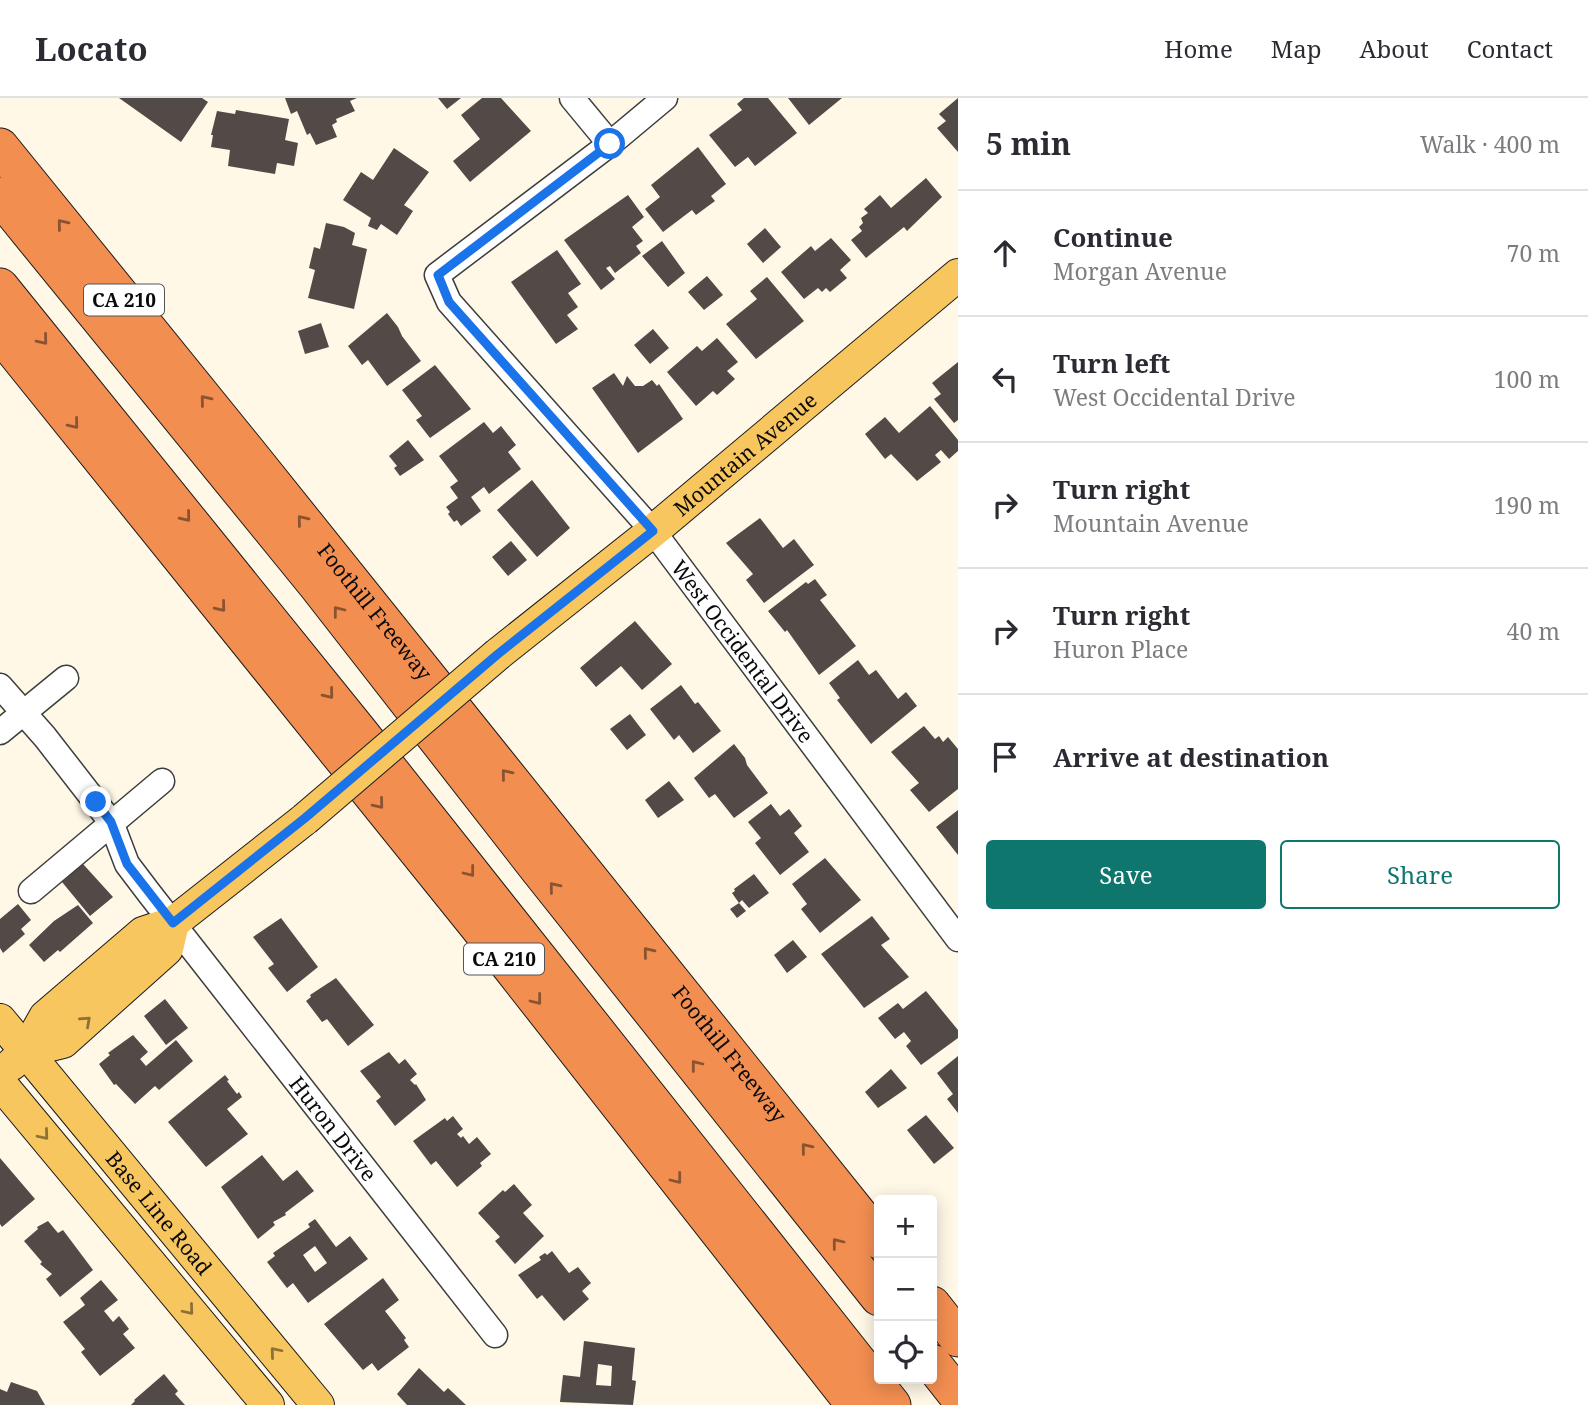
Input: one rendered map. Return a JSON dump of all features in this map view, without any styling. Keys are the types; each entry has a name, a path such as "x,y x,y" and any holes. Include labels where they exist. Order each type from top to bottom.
{"highway":[{"name":"Foothill Freeway","path":"0,147 874,1234"},
{"path":"0,196 317,585 874,1291"},
{"path":"0,287 360,733 892,1405"},
{"name":"CA 210","path":"0,333 493,946 855,1405"},
{"path":"937,1312 958,1338"},
{"path":"937,1369 958,1396"}],"main road":[{"name":"Mountain Avenue","path":"0,1076 26,1051 46,1017 143,933 173,923 305,818 498,654 653,531 958,275"},
{"name":"Base Line Road","path":"0,1020 318,1405"},
{"name":"Base Line Road","path":"0,1083 268,1405"}],"street":[{"path":"572,98 610,144 665,98"},
{"name":"West Occidental Drive","path":"610,144 438,275 449,302 653,531 958,939"},
{"path":"0,732 66,678"},
{"name":"Huron Drive","path":"0,686 45,737 111,822 127,864 495,1335"},
{"path":"31,891 162,781"}],"building":[{"path":"119,98 202,98 208,102 181,142"},
{"path":"285,98 357,98 350,101 355,111 336,119 337,122 332,125 337,137 316,145 310,133 307,135 297,111 291,114"},
{"path":"438,98 461,98 447,109"},
{"path":"482,98 501,98 531,131 470,182 453,161 480,139 461,115"},
{"path":"744,98 768,98 797,133 755,166 748,157 735,167 709,135 742,110 737,104"},
{"path":"788,98 842,98 809,125"},
{"path":"958,98 958,152 937,128 946,121 939,114"},
{"path":"236,110 289,119 285,140 298,143 294,166 277,163 275,174 228,166 230,150 211,147 211,135 217,111 235,114"},
{"path":"698,147 726,184 711,196 715,201 696,215 692,210 663,232 645,209 660,197 651,185"},
{"path":"394,148 429,172 404,205 413,211 397,235 381,224 377,230 368,226 371,218 343,200 361,172 373,180"},
{"path":"926,178 942,197 907,231 904,227 866,258 851,240 862,231 859,227 863,223 861,218 868,213 864,209 880,195 891,208"},
{"path":"628,195 644,217 632,227 643,241 636,246 641,253 615,273 610,266 606,268 615,279 601,290 564,240"},
{"path":"326,223 355,233 352,245 367,249 354,309 308,298 315,270 309,268 314,247 320,249"},
{"path":"765,228 781,247 763,263 747,244"},
{"path":"831,238 851,260 840,270 847,278 830,292 826,288 822,292 818,288 804,299 781,272 811,246 815,251"},
{"path":"662,241 685,273 668,287 642,256"},
{"path":"557,250 581,284 568,293 578,307 567,315 578,329 556,344 511,282"},
{"path":"707,276 723,295 704,310 688,292"},
{"path":"767,277 804,321 756,359 726,324 757,299 750,291"},
{"path":"387,313 421,361 387,386 368,360 362,365 348,346"},
{"path":"321,323 329,347 305,354 298,331"},
{"path":"653,329 669,348 650,364 634,345"},
{"path":"717,338 738,362 727,371 735,379 717,395 713,391 696,406 667,372 697,346 702,351"},
{"path":"958,362 958,420 954,423 934,399 941,394 932,383"},
{"path":"435,365 471,409 430,438 416,420 422,416 402,390"},
{"path":"614,373 623,386 627,376 635,386 643,386 652,380 657,386 659,384 683,419 638,453 592,388"},
{"path":"930,406 958,440 958,451 949,459 941,450 935,455 941,462 917,481 891,454 885,459 865,434 885,417 899,433"},
{"path":"484,422 493,433 501,426 516,445 508,452 521,469 489,494 484,487 471,497 481,511 461,526 457,520 454,522 446,507 458,498 450,487 458,481 439,456"},
{"path":"408,440 424,460 400,476 394,468 397,466 389,456"},
{"path":"532,480 570,528 537,557 497,510"},
{"path":"760,518 783,548 794,539 814,565 764,603 746,580 753,574 726,543"},
{"path":"511,541 527,560 508,576 492,557"},
{"path":"815,579 827,595 820,600 856,646 819,675 787,630 785,632 768,611 806,582 808,584"},
{"path":"635,621 672,664 642,690 621,666 596,687 580,668"},
{"path":"858,660 869,675 876,670 898,699 906,692 917,706 871,744 837,700 840,698 829,683"},
{"path":"681,685 721,731 693,753 679,735 674,740 650,709"},
{"path":"630,714 646,735 627,750 610,729"},
{"path":"924,726 935,739 939,736 943,742 948,737 958,749 958,789 929,812 910,790 919,783 891,752"},
{"path":"734,744 768,793 734,818 715,794 709,798 694,778"},
{"path":"669,781 684,800 658,818 645,800"},
{"path":"771,804 780,816 789,809 802,826 794,833 809,852 780,875 755,843 761,838 748,822"},
{"path":"958,810 958,855 936,827"},
{"path":"825,858 861,900 820,933 801,909 807,904 792,884"},
{"path":"83,864 113,897 90,916 62,882"},
{"path":"754,874 769,893 749,908 742,900 739,903 732,893 734,889"},
{"path":"739,903 746,911 737,918 730,909"},
{"path":"18,904 31,920 21,929 25,934 3,953 0,948 0,919"},
{"path":"78,905 93,923 60,952 58,950 44,962 29,945 54,921"},
{"path":"872,916 890,939 881,945 909,977 864,1008 821,954"},
{"path":"281,918 318,967 287,992 268,968 274,964 253,937"},
{"path":"793,940 807,957 787,973 774,955"},
{"path":"336,978 374,1025 348,1046 327,1019 322,1022 306,1001 310,995"},
{"path":"926,991 958,1030 958,1038 921,1065 906,1046 911,1041 904,1032 895,1039 878,1018 898,1003 903,1009"},
{"path":"165,999 188,1028 166,1045 144,1016"},
{"path":"133,1035 148,1052 140,1059 146,1066 176,1040 193,1061 159,1090 155,1086 135,1104 114,1085 99,1064 110,1055 108,1053"},
{"path":"389,1052 399,1064 405,1059 417,1074 410,1080 416,1084 426,1100 395,1126 376,1101 381,1097 360,1071"},
{"path":"958,1056 958,1113 947,1099 953,1094 937,1073"},
{"path":"891,1069 907,1088 878,1108 865,1092"},
{"path":"225,1075 237,1094 239,1092 242,1097 227,1109 248,1134 206,1167 168,1122"},
{"path":"926,1115 954,1148 934,1164 907,1130"},
{"path":"453,1116 463,1129 457,1134 461,1138 463,1136 469,1144 477,1137 491,1154 480,1163 482,1166 457,1187 436,1161 431,1165 413,1141 445,1118 447,1121"},
{"path":"262,1155 283,1181 297,1170 314,1191 285,1213 286,1215 273,1222 275,1225 258,1239 221,1187"},
{"path":"0,1158 35,1199 2,1227 0,1224"},
{"path":"514,1184 532,1205 523,1213 544,1236 515,1264 495,1241 500,1237 478,1213 503,1190 505,1192"},
{"path":"315,1219 336,1247 350,1236 368,1259 308,1303 293,1283 287,1288 267,1262 275,1256 273,1253 310,1227 308,1224","holes":["315,1246 327,1263 315,1272 303,1255"]},
{"path":"48,1221 58,1233 63,1230 93,1270 60,1297 46,1279 52,1274 40,1264 42,1262 24,1241 37,1227"},
{"path":"552,1251 569,1273 578,1267 591,1283 582,1291 589,1299 564,1321 542,1295 537,1299 518,1275 541,1260 539,1257"},
{"path":"383,1278 399,1300 385,1311 406,1338 404,1340 409,1347 378,1371 372,1363 363,1370 324,1324"},
{"path":"101,1280 118,1300 104,1311 113,1322 119,1316 129,1329 123,1334 135,1348 100,1376 81,1352 85,1349 63,1322 85,1305 80,1298"},
{"path":"584,1341 635,1348 632,1380 636,1381 633,1405 560,1402 563,1375 580,1377","holes":["598,1364 612,1366 611,1386 596,1385"]},
{"path":"419,1368 444,1392 448,1388 466,1405 407,1405 397,1394"},
{"path":"164,1374 178,1391 175,1394 185,1405 131,1405 134,1400"},
{"path":"11,1382 37,1391 45,1405 0,1405 0,1389 7,1392"}],"route":[{"path":"96,802 111,822 127,864 173,923 305,818 498,654 653,531 449,302 438,275 610,144"}]}
